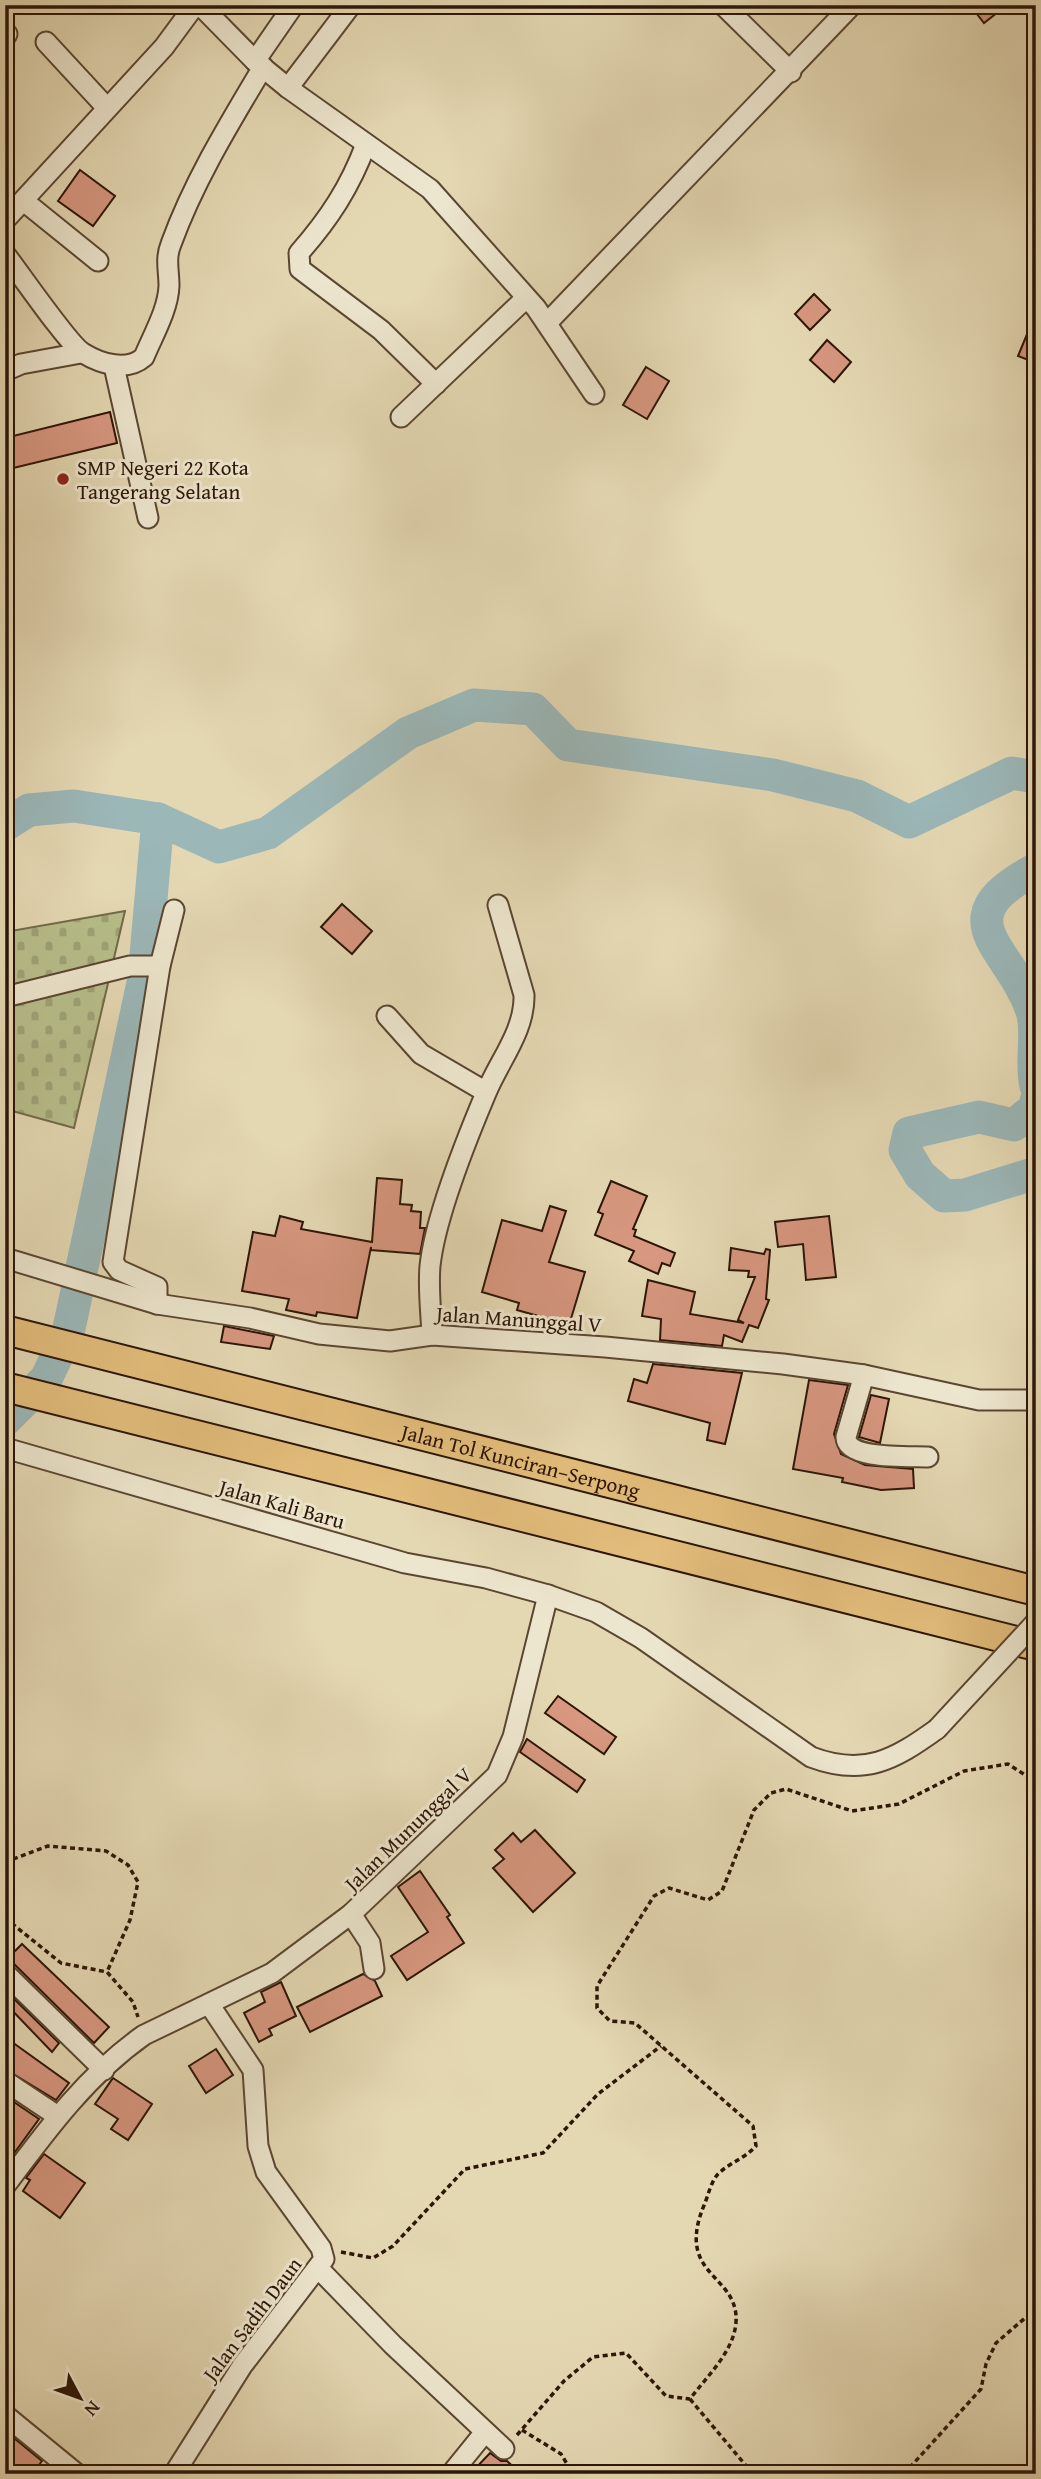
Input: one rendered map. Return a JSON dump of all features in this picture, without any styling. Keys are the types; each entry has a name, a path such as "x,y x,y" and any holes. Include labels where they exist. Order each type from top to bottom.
{"highway":[{"name":"Jalan Tol Kunciran–Serpong","path":"5,1330 1036,1591"},
{"path":"5,1387 1036,1646"}],"street":[{"path":"98,261 12,211 164,47 195,5"},
{"path":"200,5 259,64 288,88 430,190 547,323 594,394"},
{"path":"288,88 351,5"},
{"path":"723,5 791,72"},
{"path":"547,323 791,72 852,5"},
{"path":"5,254 81,353 114,366 132,363 144,357 163,313 169,287 166,263 170,245 209,159 293,6"},
{"path":"46,42 107,108"},
{"path":"366,144 351,183 337,206 299,253 300,269 381,330 436,384"},
{"path":"401,417 526,298"},
{"path":"5,371 21,364 81,353"},
{"path":"114,366 148,518"},
{"path":"432,1335 430,1267 435,1241 486,1091 521,1023 525,1008 524,995 498,905"},
{"path":"157,1304 156,1287 119,1270 113,1262 155,966 174,910"},
{"path":"5,997 130,966 155,966"},
{"path":"387,1016 421,1054 486,1091"},
{"name":"Jalan Manunggal V","path":"5,1258 157,1304 250,1318 331,1335 390,1341 432,1335 633,1350 864,1375 979,1400 1036,1399"},
{"path":"864,1375 846,1437 850,1449 880,1455 928,1457"},
{"name":"Jalan Kali Baru","path":"5,1448 405,1563 486,1578 548,1595"},
{"path":"548,1595 596,1612 641,1638 811,1757 829,1764 860,1766 889,1761 937,1729 1036,1622"},
{"name":"Jalan Mununggal V","path":"5,2186 56,2115 144,2035 272,1973 351,1914 498,1774 513,1737 548,1595"},
{"path":"351,1914 370,1942 374,1969"},
{"path":"5,1973 104,2070"},
{"name":"Jalan Sadih Daun","path":"174,2474 242,2367 324,2259 321,2248 266,2172 258,2146 253,2070 209,2004"},
{"path":"5,2081 56,2115"},
{"path":"319,2269 393,2345 504,2449"},
{"path":"5,2415 77,2474"},
{"path":"451,2474 485,2431"}],"path":[{"path":"690,2399 729,2347 736,2321 729,2298 696,2253 696,2224 717,2174 744,2159 756,2146 753,2126 635,2023 610,2021 597,2008 597,1986 654,1896 669,1888 708,1900 722,1891 754,1810 771,1793 786,1789 852,1811 899,1804 964,1771 1008,1765 1036,1782"},
{"path":"5,1862 48,1846 106,1851 128,1865 138,1882 130,1920 107,1972"},
{"path":"5,1918 61,1963 107,1972 133,2001 144,2035"},
{"path":"321,2248 373,2258 393,2246 465,2169 543,2153 598,2094 661,2046"},
{"path":"904,2474 981,2389 986,2364 996,2343 1026,2318 1036,2316"},
{"path":"504,2449 564,2381 593,2357 626,2353 666,2396 690,2399 754,2474"},
{"path":"522,2430 561,2454 573,2474"}],"green space":[{"path":"125,911 74,1128 5,1109 5,932"}],"building":[{"path":"970,5 1007,5 984,23"},
{"path":"80,170 115,196 93,226 58,201"},
{"path":"814,294 830,310 810,330 795,314"},
{"path":"1036,315 1036,363 1018,356"},
{"path":"827,340 851,362 834,382 810,360"},
{"path":"646,367 669,381 647,419 623,405"},
{"path":"110,412 117,443 5,470 5,438"},
{"path":"342,904 372,931 352,954 321,927"},
{"path":"377,1178 402,1180 400,1204 412,1205 411,1211 421,1212 420,1228 425,1228 420,1254 371,1250 371,1247 357,1318 317,1312 316,1316 286,1310 289,1299 242,1291 253,1232 275,1236 280,1216 303,1222 301,1229 372,1242"},
{"path":"611,1181 647,1196 633,1229 636,1230 634,1236 675,1253 670,1266 662,1263 658,1274 629,1261 634,1251 595,1235 603,1214 598,1212"},
{"path":"550,1206 566,1211 549,1262 585,1272 567,1332 546,1331 549,1319 517,1310 519,1303 482,1292 502,1220 542,1231"},
{"path":"829,1216 836,1277 806,1280 803,1244 778,1247 775,1222"},
{"path":"731,1248 764,1254 766,1249 770,1250 766,1299 769,1300 758,1328 749,1325 742,1342 724,1335 722,1346 660,1340 661,1319 642,1316 648,1280 695,1292 690,1314 744,1323 738,1320 755,1277 748,1277 749,1271 729,1270"},
{"path":"224,1326 274,1336 270,1349 221,1342"},
{"path":"653,1364 742,1373 725,1444 707,1440 710,1423 628,1401 634,1379 647,1383"},
{"path":"809,1380 848,1385 834,1434 841,1454 865,1465 913,1469 914,1488 881,1490 842,1482 843,1478 793,1469"},
{"path":"871,1395 889,1399 880,1443 859,1437"},
{"path":"558,1696 616,1737 604,1754 545,1713"},
{"path":"527,1739 585,1780 577,1792 520,1752"},
{"path":"535,1830 575,1873 533,1912 493,1868 504,1859 495,1850 513,1833 521,1842"},
{"path":"420,1871 450,1915 447,1917 464,1943 407,1980 391,1956 428,1932 398,1887"},
{"path":"22,1944 109,2027 94,2043 14,1964 5,1961"},
{"path":"363,1974 375,1981 382,1996 310,2032 297,2007"},
{"path":"281,1982 296,2016 269,2029 272,2035 259,2042 244,2013 265,2002 261,1992"},
{"path":"5,1990 59,2043 52,2052 5,2003"},
{"path":"5,2037 69,2083 56,2100 5,2069"},
{"path":"216,2049 233,2075 206,2093 189,2066"},
{"path":"113,2078 152,2104 128,2140 111,2129 118,2119 95,2104"},
{"path":"5,2096 39,2119 7,2163 5,2162"},
{"path":"44,2154 85,2183 60,2218 23,2191 30,2180 26,2178"},
{"path":"9,2434 42,2461 32,2474 5,2474 5,2439"},
{"path":"490,2453 501,2461 507,2461 521,2474 470,2474"}],"waterway":[{"path":"5,1420 46,1379 68,1333 144,978 158,819 219,847 268,833 408,733 474,705 533,709 568,745 773,775 857,796 909,822 1012,773 1036,777"},
{"path":"5,825 29,810 74,806 158,819"},
{"path":"1036,869 1007,887 992,904 987,919 990,935 1022,988 1032,1011 1036,1086"},
{"path":"1036,1101 1035,1108 1014,1125 979,1117 909,1133 905,1150 920,1175 944,1196 965,1195 1036,1173"}],"place":[{"name":"SMP Negeri 22 Kota Tangerang Selatan","path":"63,479"}]}
